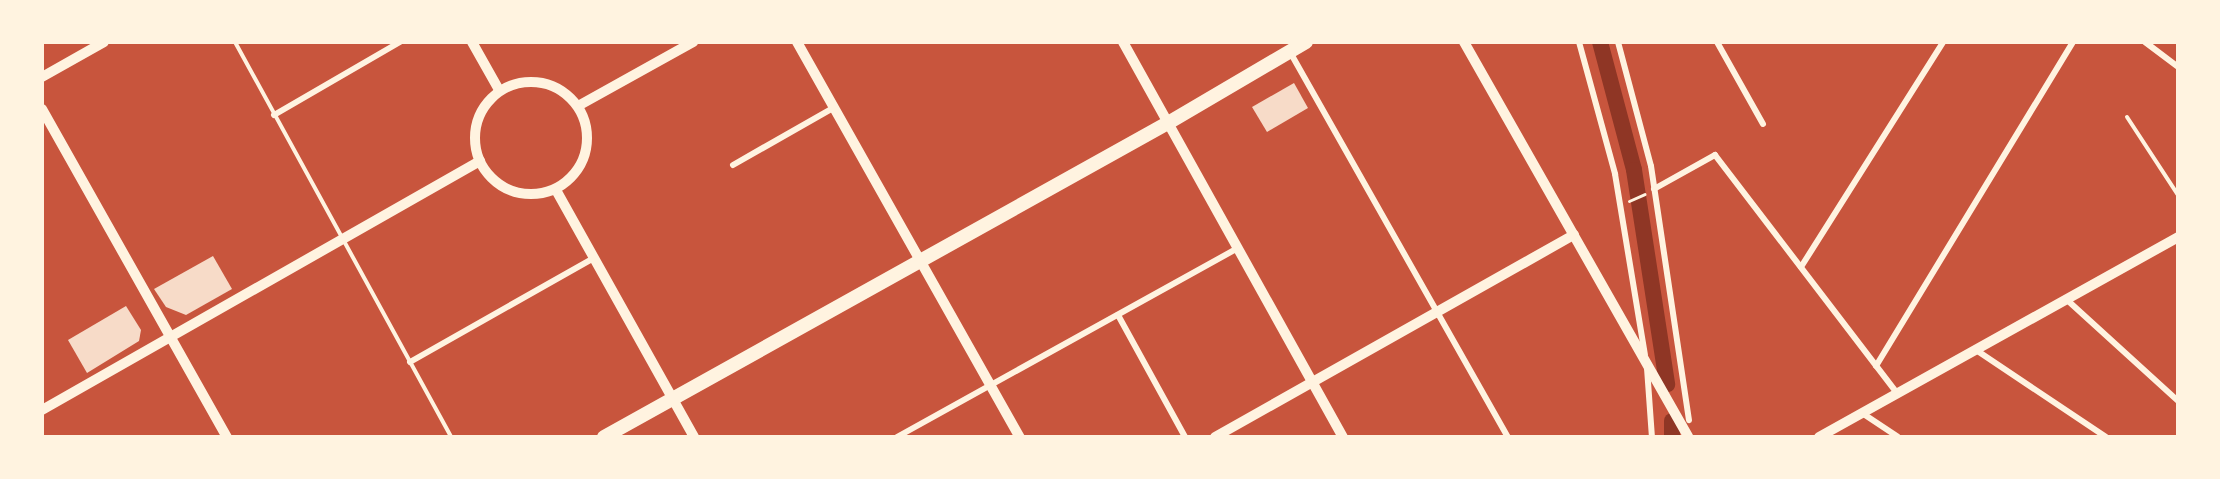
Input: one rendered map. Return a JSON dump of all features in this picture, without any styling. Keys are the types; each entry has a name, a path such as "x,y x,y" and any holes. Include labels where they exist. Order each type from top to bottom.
{"main road":[{"path":"604,437 1168,123 1306,42"}],"street":[{"path":"42,77 104,42"},
{"path":"274,115 400,42"},
{"path":"472,42 500,90"},
{"path":"578,106 693,42"},
{"path":"796,42 1020,437"},
{"path":"1123,42 1343,437"},
{"path":"1464,42 1688,437"},
{"path":"1579,42 1615,174 1646,363 1652,437"},
{"path":"1618,42 1651,166 1689,420"},
{"path":"1717,42 1763,124"},
{"path":"1801,267 1943,42"},
{"path":"1876,366 2073,42"},
{"path":"2145,42 2178,67"},
{"path":"1290,51 1508,437"},
{"path":"544,82 558,88 578,106 587,127 588,145 583,162 573,177 556,190 527,195 512,191 497,183 486,172 480,161 475,142 476,127 480,112 500,90 514,83 544,82"},
{"path":"733,165 833,108"},
{"path":"42,109 227,437"},
{"path":"1654,189 1715,155 1897,393"},
{"path":"42,410 480,161"},
{"path":"556,190 694,437"},
{"path":"1215,437 1574,235"},
{"path":"1819,437 2066,299 2176,241"},
{"path":"897,437 991,387 1238,248"},
{"path":"410,362 594,258"},
{"path":"2066,299 2178,400"},
{"path":"1118,315 1185,437"},
{"path":"1976,350 2106,437"},
{"path":"1862,413 1898,437"}],"lane":[{"path":"235,42 451,437"},
{"path":"2127,117 2178,195"}],"path":[{"path":"1621,206 1654,189"}],"building":[{"path":"1294,83 1308,108 1267,132 1252,107"},
{"path":"213,256 232,289 186,315 166,307 154,289"},
{"path":"126,306 141,330 139,341 87,373 68,340"}],"waterway":[{"path":"1600,42 1634,170 1667,384"},
{"path":"1672,421 1672,437"}]}
